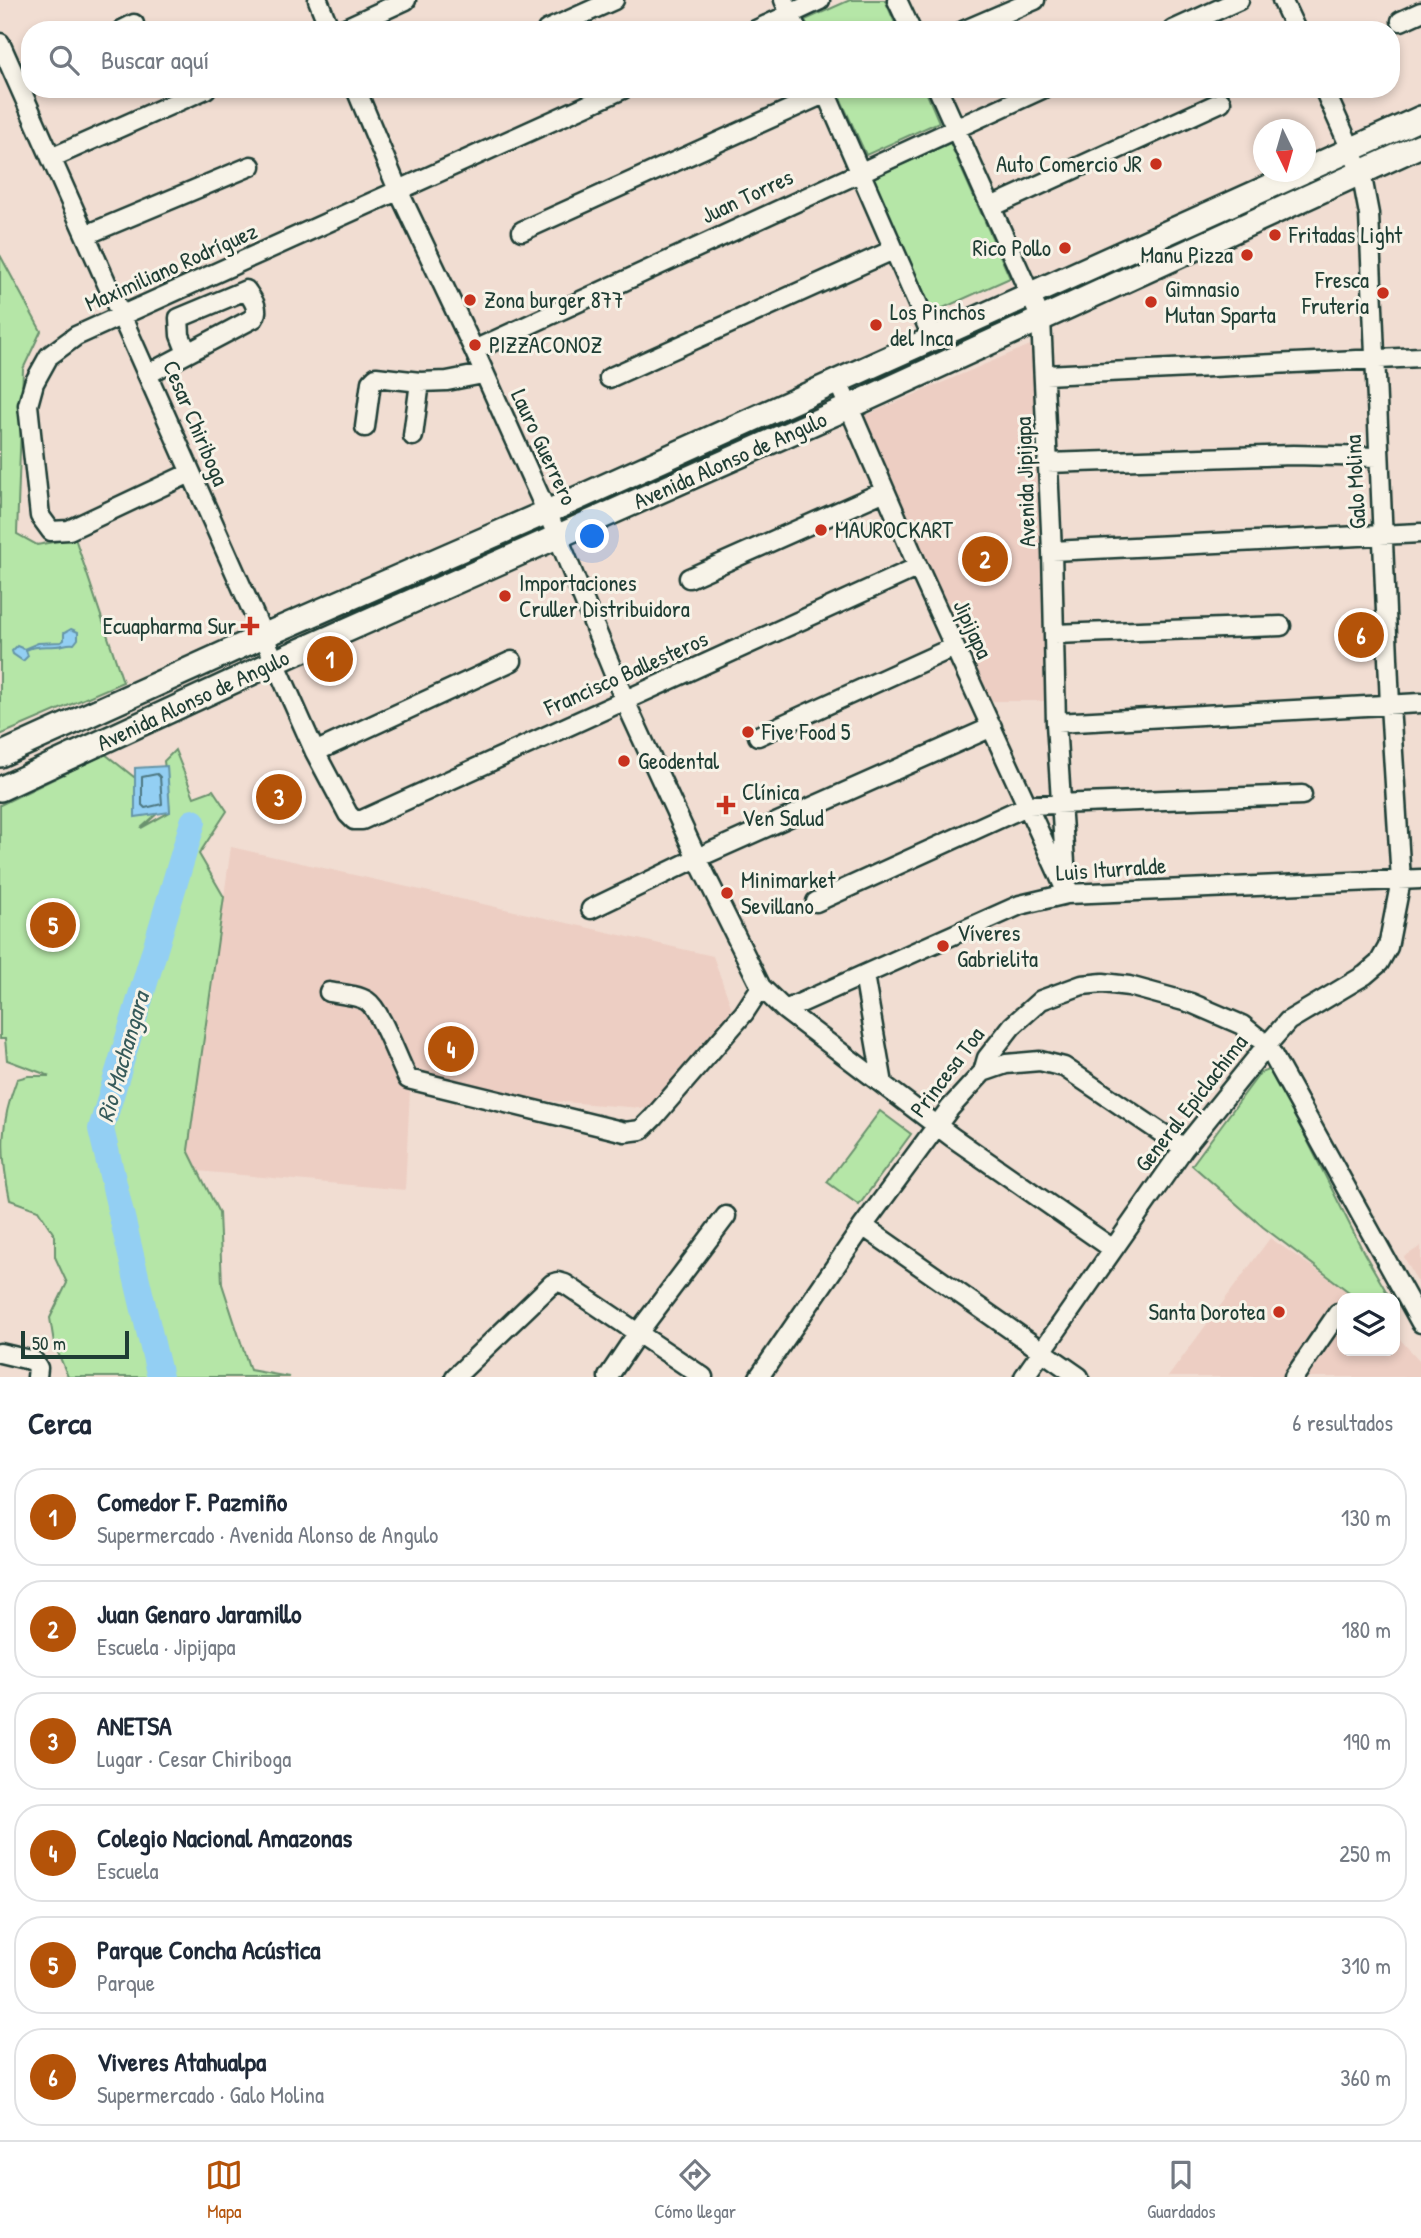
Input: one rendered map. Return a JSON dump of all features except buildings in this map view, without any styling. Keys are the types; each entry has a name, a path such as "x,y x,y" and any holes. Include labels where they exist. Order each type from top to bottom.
{"main road":[{"name":"Avenida Alonso de Angulo","path":"1316,166 1421,118"},
{"name":"Avenida Alonso de Angulo","path":"0,789 275,662 849,407 1421,145"},
{"name":"Avenida Alonso de Angulo","path":"0,755 1279,182"}],"street":[{"path":"318,0 326,21"},
{"path":"360,21 406,0"},
{"path":"567,21 614,0"},
{"path":"791,15 820,0"},
{"path":"897,0 907,21"},
{"path":"986,21 1035,0"},
{"path":"1193,21 1239,0"},
{"path":"1282,0 1292,21"},
{"path":"1401,21 1421,12"},
{"name":"Cesar Chiriboga","path":"0,43 21,74"},
{"name":"Cesar Chiriboga","path":"30,98 51,158 315,752 348,814 354,820"},
{"path":"51,158 186,98"},
{"name":"Lauro Guerrero","path":"360,98 398,190 558,537 625,701 697,858 761,987 785,1010 937,1125 1114,1249"},
{"name":"Maximiliano Rodríguez","path":"190,473 69,530 51,531 40,516 29,405 34,383 49,356 76,336 603,98"},
{"path":"522,231 810,98"},
{"path":"828,98 933,339"},
{"name":"Avenida Jipijapa","path":"941,98 1041,319 1052,551 1056,723 1067,894"},
{"name":"Juan Torres","path":"474,350 1022,98"},
{"name":"Galo Molina","path":"1328,98 1361,172 1369,214 1378,457 1401,880"},
{"path":"991,207 1221,102"},
{"path":"86,235 251,166"},
{"path":"609,378 893,250"},
{"path":"148,374 187,353"},
{"path":"1045,375 1421,357"},
{"path":"365,427 371,382 376,377 421,382 447,381 484,374"},
{"path":"413,436 421,382"},
{"name":"Jipijapa","path":"838,382 918,567 1029,805 1067,894"},
{"path":"1047,463 1293,455 1378,457"},
{"path":"689,578 885,491"},
{"path":"1052,551 1421,533"},
{"name":"Francisco Ballesteros","path":"354,820 362,820 918,567"},
{"path":"1054,634 1281,626"},
{"path":"758,736 954,647"},
{"path":"315,752 512,662"},
{"path":"1056,723 1421,703"},
{"path":"591,909 697,858 992,727"},
{"path":"816,902 1029,805 1063,806 1302,795"},
{"name":"Luis Iturralde","path":"785,1010 1020,905 1067,894 1421,879"},
{"name":"General Epiclachima","path":"1024,1377 1184,1148 1267,1045 1289,1021 1365,975 1379,963 1388,947 1401,880"},
{"path":"864,975 883,1084"},
{"name":"Princesa Toa","path":"759,1377 863,1226 937,1125 983,1072 987,1058 1012,1026 1041,1000 1082,985 1103,983 1129,986 1191,1003 1242,1025 1267,1045"},
{"path":"329,992 367,1001 380,1015 408,1079 625,1132 641,1129 653,1118 744,1013 761,987"},
{"path":"1267,1045 1421,1323"},
{"path":"983,1072 1006,1064 1040,1061 1064,1067 1184,1148"},
{"path":"608,1377 726,1216"},
{"path":"863,1226 1079,1377"},
{"path":"455,1377 552,1284 558,1282 565,1284 703,1377"},
{"path":"1294,1377 1337,1314"},
{"path":"0,1353 34,1361 38,1368 37,1377"}],"shaded area":[{"path":"1035,343 1050,701 990,701 862,417"},
{"path":"231,847 713,956 732,1009 654,1109 410,1090 405,1190 197,1171 188,1150"},
{"name":"Santa Dorotea","path":"1270,1238 1351,1293 1337,1293 1337,1356 1400,1356 1400,1339 1421,1362 1421,1377 1168,1377"},
{"path":"1421,1246 1421,1289 1404,1257"}],"green space":[{"path":"850,0 885,0 894,21 806,21"},
{"path":"840,98 929,98 939,122 866,155"},
{"path":"950,143 1010,278 932,313 872,178"},
{"path":"0,255 41,331 23,369 17,534 37,545 75,538 123,682 0,735"},
{"path":"175,750 194,797 213,790 227,811 199,854 224,897 188,1150 219,1213 222,1284 250,1370 289,1377 68,1377 54,1343 50,1318 67,1283 55,1257 55,1236 38,1210 10,1200 3,1138 11,1095 17,1079 50,1076 7,1060 5,1039 0,1039 0,805 105,754 168,804 141,828 170,812 164,761"},
{"path":"1268,1070 1274,1074 1364,1253 1387,1293 1350,1293 1263,1227 1192,1165 1260,1073"},
{"path":"880,1111 911,1134 859,1205 827,1182"}],"water":[{"path":"71,629 78,632 78,639 74,644 30,648 26,650 28,656 23,661 13,654 12,651 17,646 24,649 38,643 61,642 64,640 64,633"},
{"path":"167,766 170,812 135,817 135,768"}],"waterway":[{"name":"Rio Machangara","path":"160,1377 101,1129 193,822"}],"place":[{"name":"Auto Comercio JR","path":"1156,164"},
{"name":"Fritadas Light","path":"1275,235"},
{"name":"Rico Pollo","path":"1065,248"},
{"name":"Manu Pizza","path":"1247,255"},
{"name":"Fresca Fruteria","path":"1383,293"},
{"name":"Zona burger 877","path":"470,300"},
{"name":"Gimnasio Mutan Sparta","path":"1151,302"},
{"name":"Los Pinchos del Inca","path":"876,325"},
{"name":"PIZZACONOZ","path":"475,345"},
{"name":"MAUROCKART","path":"821,530"},
{"name":"Juan Genaro Jaramillo","path":"985,559"},
{"name":"Importaciones Cruller Distribuidora","path":"505,596"},
{"name":"Ecuapharma Sur","path":"250,626"},
{"name":"Viveres Atahualpa","path":"1361,635"},
{"name":"Comedor F. Pazmiño","path":"330,659"},
{"name":"Five Food 5","path":"748,732"},
{"name":"Geodental","path":"624,761"},
{"name":"ANETSA","path":"279,797"},
{"name":"Clínica Ven Salud","path":"726,805"},
{"name":"Minimarket Sevillano","path":"727,893"},
{"name":"Parque Concha Acústica","path":"53,925"},
{"name":"Víveres Gabrielita","path":"943,946"},
{"name":"Colegio Nacional Amazonas","path":"451,1049"},
{"name":"Santa Dorotea","path":"1279,1312"}]}
